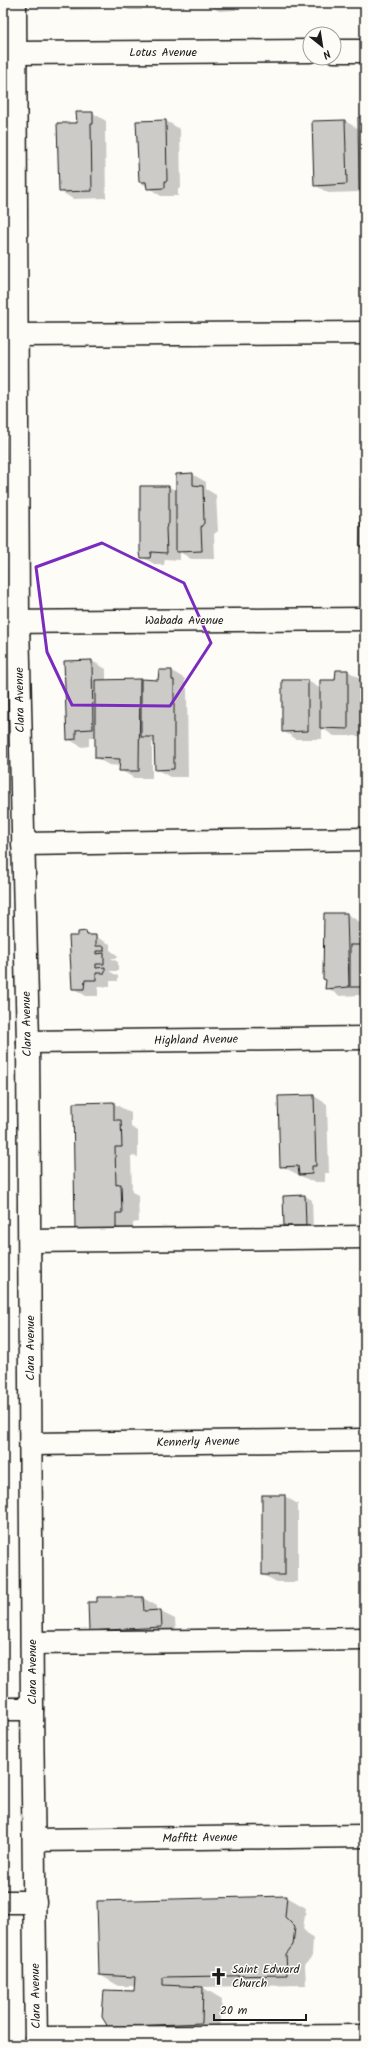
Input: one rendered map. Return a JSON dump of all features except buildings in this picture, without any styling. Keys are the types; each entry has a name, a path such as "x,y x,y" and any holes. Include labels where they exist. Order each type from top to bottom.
{"street":[{"name":"Clara Avenue","path":"15,3 16,335 11,622 23,844 28,1042 32,1709 36,2042"},
{"name":"Lotus Avenue","path":"16,53 302,51"},
{"path":"342,51 365,51"},
{"path":"16,335 365,333"},
{"name":"Wabada Avenue","path":"11,622 365,619"},
{"path":"23,844 365,839"},
{"name":"Highland Avenue","path":"28,1042 365,1038"},
{"path":"30,1242 365,1237"},
{"name":"Kennerly Avenue","path":"31,1444 365,1440"},
{"path":"32,1643 365,1639"},
{"path":"3,1709 32,1709"},
{"name":"Maffitt Avenue","path":"34,1840 365,1836"},
{"path":"3,1902 35,1902"},
{"path":"36,2042 321,2041 365,2036"}],"highlighted area":[{"path":"102,543 184,583 211,643 170,706 72,705 47,652 36,567"}],"place":[{"name":"Saint Edward Church","path":"219,1976"}]}
